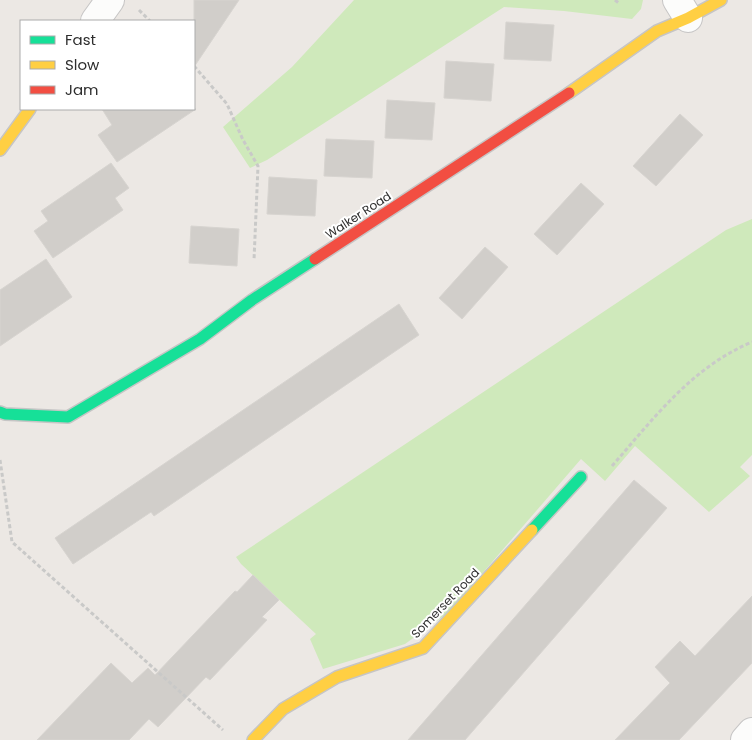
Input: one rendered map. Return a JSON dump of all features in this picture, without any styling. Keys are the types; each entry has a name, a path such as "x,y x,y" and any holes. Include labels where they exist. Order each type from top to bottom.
{"street":[{"path":"96,20 110,0"},
{"name":"Walker Road","path":"0,412 5,414 68,417 200,339 252,300 581,85 657,31 683,9 721,0"},
{"path":"0,150 29,110"},
{"name":"Somerset Road","path":"253,740 283,709 337,677 423,648 581,477"},
{"path":"745,740 752,732"}],"path":[{"path":"615,0 620,4"},
{"path":"195,67 228,104 243,140 258,166 252,300"},
{"path":"581,477 601,478 684,385 708,366 734,350 752,342"},
{"path":"0,460 12,542 227,733"}],"green space":[{"path":"354,0 643,0 641,9 632,19 564,11 504,7 267,160 250,168 223,127 292,67"},
{"path":"752,219 752,455 740,467 750,476 709,512 635,446 605,481 581,459 449,612 405,644 323,669 310,639 316,634 241,564 236,557 726,230"}],"building":[{"path":"194,0 239,0 195,66"},
{"path":"506,22 554,25 551,61 504,59"},
{"path":"446,61 494,64 491,101 444,98"},
{"path":"387,100 435,103 432,140 385,138"},
{"path":"103,110 195,110 117,162 98,135 112,125"},
{"path":"680,114 703,135 656,186 633,166"},
{"path":"326,139 374,141 372,178 324,176"},
{"path":"111,163 129,188 115,198 123,210 53,258 34,231 48,221 41,211"},
{"path":"269,177 317,180 315,216 267,214"},
{"path":"581,183 604,204 557,255 534,234"},
{"path":"191,226 239,229 237,266 189,263"},
{"path":"485,247 508,267 462,319 439,298"},
{"path":"46,259 72,297 0,346 0,290"},
{"path":"399,304 419,335 154,516 151,512 73,564 55,538"},
{"path":"634,480 667,508 465,740 408,740"},
{"path":"253,575 279,600 262,617 267,620 210,680 206,677 158,727 149,719 129,740 37,740 111,663 132,683 148,668 155,675 235,591 237,592"},
{"path":"752,596 752,663 679,740 615,740 670,683 655,667 680,641 695,656"}],"traffic: fast":[{"path":"0,412 5,414 68,417 200,339 252,300 315,259"},
{"path":"532,530 581,477"}],"traffic: slow":[{"path":"569,93 657,31 688,18 721,0"},
{"path":"0,150 29,110"},
{"path":"253,740 283,709 337,677 423,648 532,530"}],"traffic: jam":[{"path":"315,259 569,93"}]}
